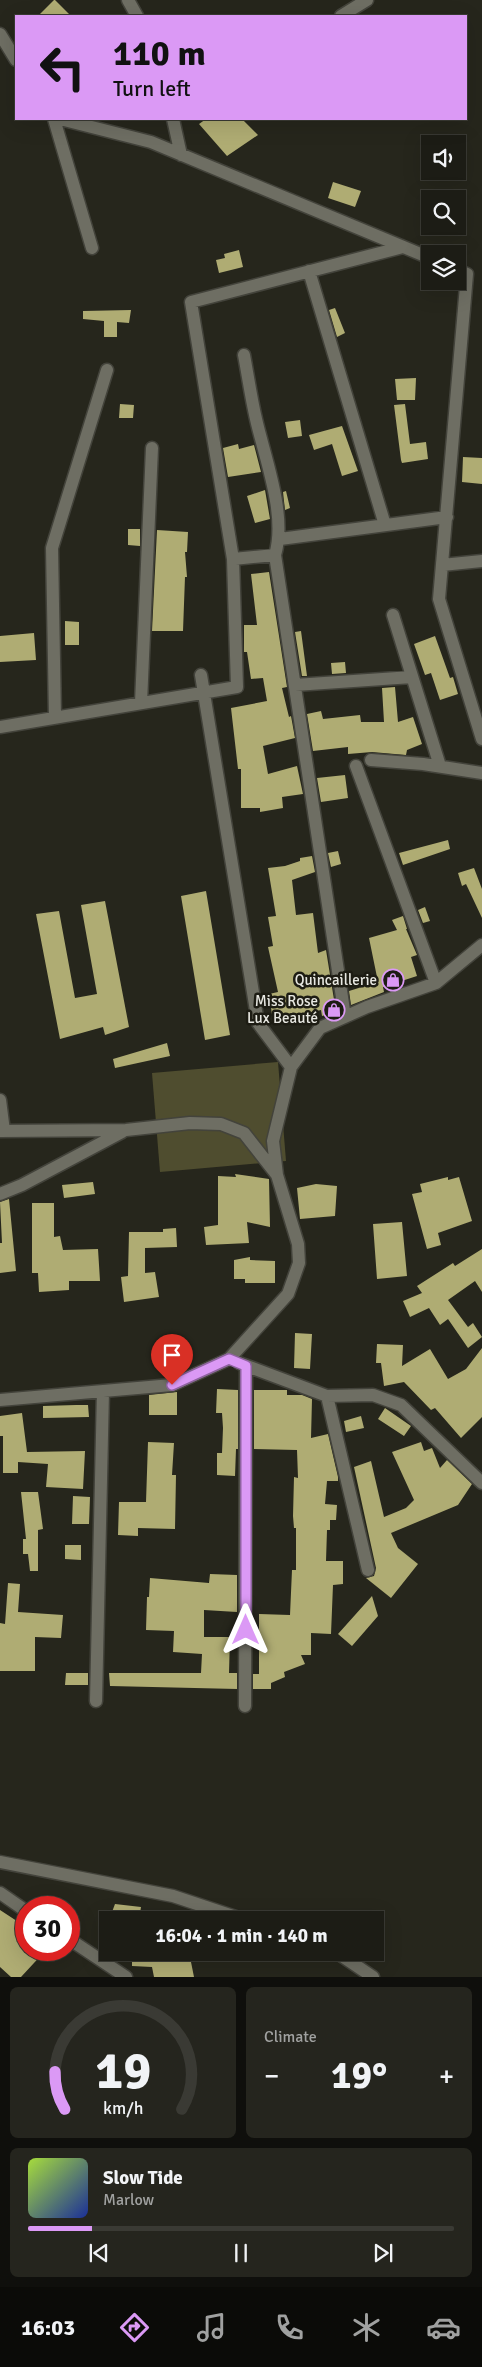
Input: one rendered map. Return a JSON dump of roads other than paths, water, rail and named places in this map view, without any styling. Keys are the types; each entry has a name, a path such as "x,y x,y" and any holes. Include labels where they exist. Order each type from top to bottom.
{"street":[{"path":"128,0 136,15"},
{"path":"343,15 367,0"},
{"path":"0,34 15,58"},
{"path":"54,120 92,248"},
{"path":"64,120 151,142 421,254"},
{"path":"175,120 181,155"},
{"path":"0,727 237,688 233,559 191,302 403,247"},
{"path":"309,271 385,525"},
{"path":"466,274 466,286"},
{"path":"466,290 439,599 482,739"},
{"path":"244,355 272,486 280,539 275,555 345,1017"},
{"path":"55,717 52,548 107,370"},
{"path":"141,703 152,448"},
{"path":"280,539 447,516"},
{"path":"233,559 275,555"},
{"path":"442,564 482,561"},
{"path":"393,615 440,766"},
{"path":"201,675 258,1023 291,1067"},
{"path":"295,685 412,677"},
{"path":"370,760 440,766 482,773"},
{"path":"356,766 436,983"},
{"path":"0,1400 172,1385 229,1359 288,1294 298,1263 298,1244 278,1174 273,1141 291,1067 320,1028 367,1007 436,983 482,945"},
{"path":"0,1100 2,1131 126,1130 190,1123 222,1124 244,1133 278,1174"},
{"path":"0,1194 22,1185 126,1130"},
{"path":"229,1359 327,1396 373,1395 401,1405 482,1483"},
{"path":"245,1706 246,1366"},
{"path":"96,1701 103,1391"},
{"path":"327,1396 368,1570"},
{"path":"0,1862 173,1896 218,1911"},
{"path":"0,1893 15,1903"},
{"path":"80,1946 126,1977"},
{"path":"349,1961 373,1977"}],"place":[{"name":"Quincaillerie","path":"393,980"},
{"name":"Miss Rose Lux Beauté","path":"334,1010"}]}
